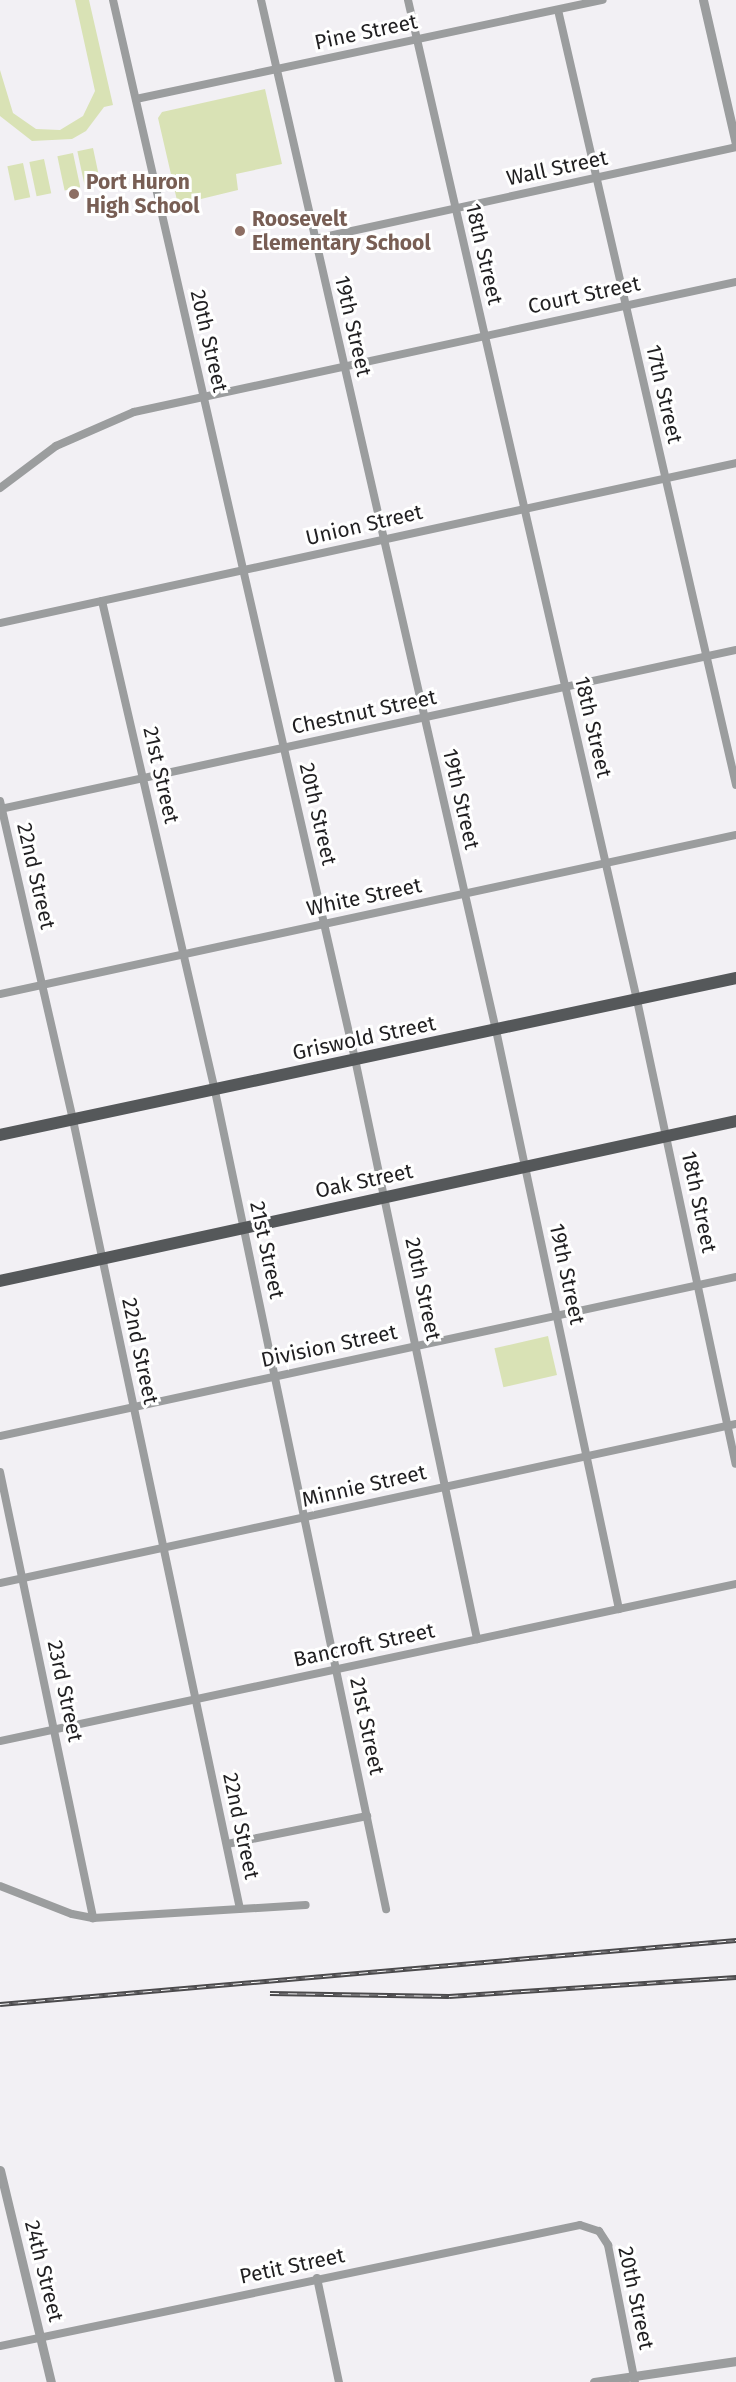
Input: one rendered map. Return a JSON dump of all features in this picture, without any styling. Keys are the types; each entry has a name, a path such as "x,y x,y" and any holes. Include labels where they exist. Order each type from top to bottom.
{"main road":[{"name":"Griswold Street","path":"0,1135 215,1091 736,978"},
{"name":"Oak Street","path":"0,1281 736,1121"}],"street":[{"name":"20th Street","path":"113,0 355,1059 477,1639"},
{"name":"19th Street","path":"261,0 496,1030 619,1609"},
{"name":"18th Street","path":"408,0 637,1000 698,1286 732,1424 736,1464"},
{"name":"Pine Street","path":"136,99 603,0"},
{"path":"703,0 736,146"},
{"name":"17th Street","path":"558,10 736,785"},
{"name":"Wall Street","path":"315,238 736,146"},
{"name":"Court Street","path":"0,489 44,454 75,436 134,412 736,282"},
{"name":"Union Street","path":"0,623 736,463"},
{"name":"21st Street","path":"102,601 215,1091 386,1909"},
{"name":"Chestnut Street","path":"1,806 143,778 736,650"},
{"name":"22nd Street","path":"1,806 74,1120 240,1909"},
{"name":"White Street","path":"0,994 736,835"},
{"name":"Division Street","path":"0,1436 736,1277"},
{"name":"Minnie Street","path":"0,1584 732,1424"},
{"name":"23rd Street","path":"0,1472 93,1918"},
{"name":"Bancroft Street","path":"0,1742 736,1584"},
{"path":"226,1844 367,1816"},
{"path":"0,1886 72,1914 93,1918 306,1905"},
{"name":"24th Street","path":"0,2170 1,2184 42,2337 51,2382"},
{"name":"Petit Street","path":"0,2346 317,2278 580,2225 592,2227"},
{"name":"20th Street","path":"592,2227 604,2235 608,2245 634,2378"},
{"path":"317,2278 339,2382"},
{"path":"594,2382 634,2378 736,2361"}],"green space":[{"path":"75,0 89,0 113,105 104,107 86,131 72,139 32,141 0,116 0,70 13,113 36,129 60,130 83,116 95,91"},
{"path":"265,89 282,164 236,174 238,190 201,199 197,205 179,209 158,118 162,112"},
{"path":"93,148 100,182 85,186 77,151"},
{"path":"73,153 80,187 65,191 57,156"},
{"path":"44,159 51,193 37,196 29,162"},
{"path":"23,163 30,197 15,201 7,166"},
{"path":"548,1336 557,1375 503,1387 494,1348"}],"railway":[{"path":"0,2004 736,1940"},
{"path":"270,1993 449,1996 736,1977"}],"place":[{"name":"Port Huron High School","path":"74,194"},
{"name":"Roosevelt Elementary School","path":"240,231"}]}
